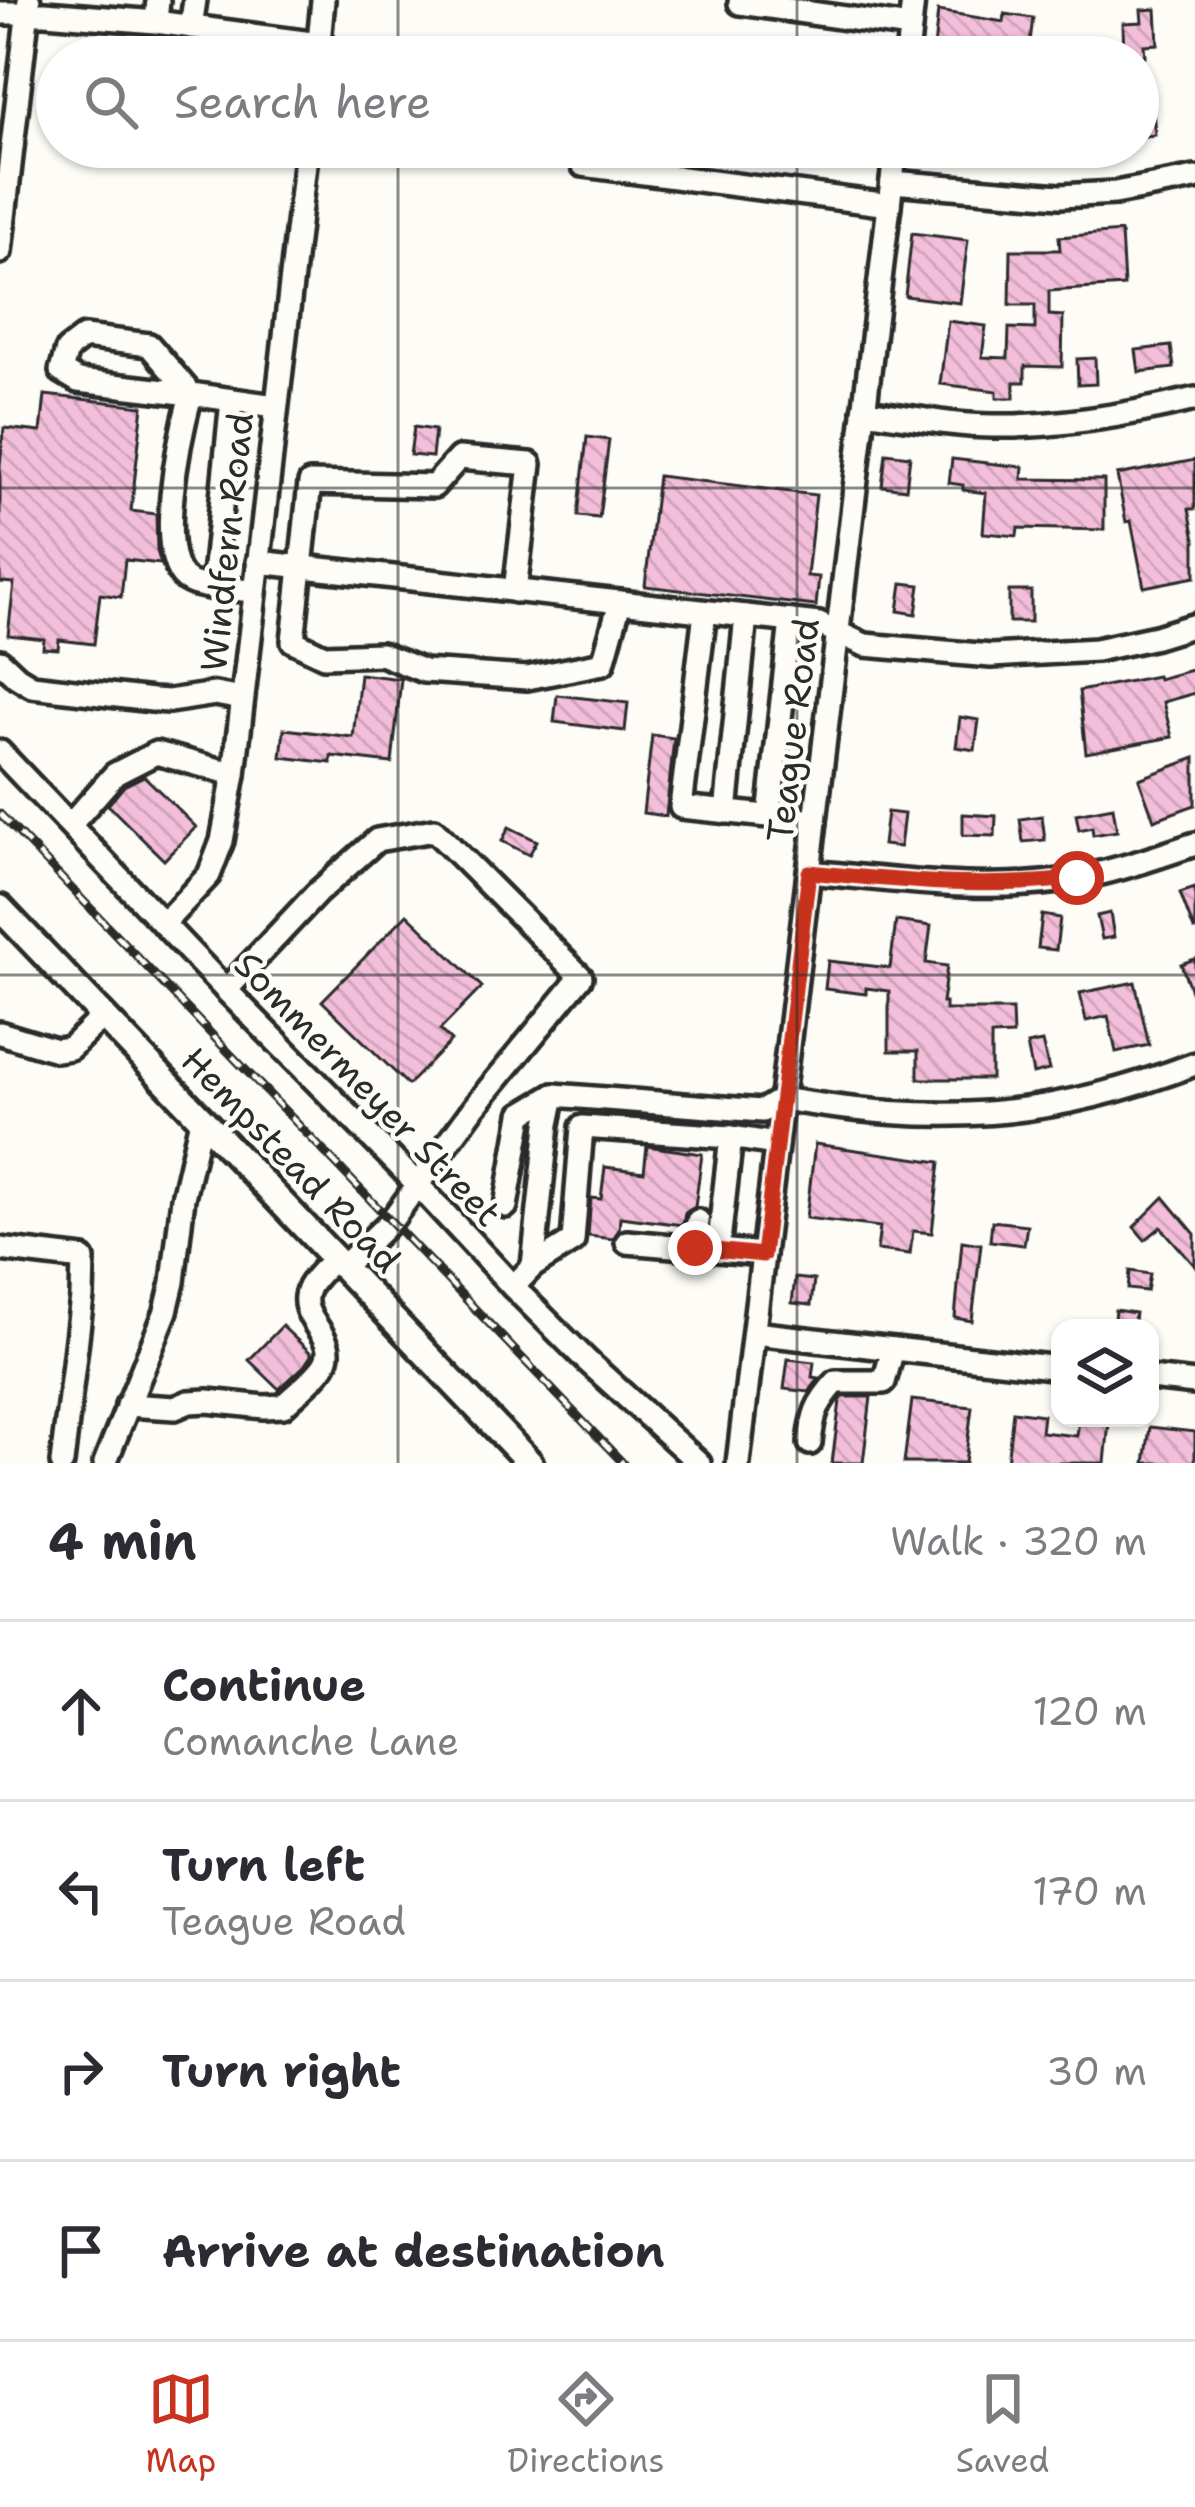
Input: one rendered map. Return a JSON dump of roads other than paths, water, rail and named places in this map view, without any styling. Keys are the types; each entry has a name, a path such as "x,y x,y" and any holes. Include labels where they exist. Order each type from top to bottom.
{"main road":[{"name":"Hempstead Road","path":"0,908 523,1461"}],"street":[{"path":"191,27 195,0"},
{"path":"319,36 323,0"},
{"path":"741,0 910,27"},
{"path":"909,36 914,0"},
{"path":"0,13 28,7 157,11 191,27 239,36"},
{"path":"0,252 5,169 28,7"},
{"name":"Windfern Road","path":"163,924 209,875 222,841 234,774 304,168"},
{"path":"615,168 890,194 1060,196 1115,193 1195,178"},
{"name":"Teague Road","path":"738,1463 893,168"},
{"path":"191,394 149,345 84,337 67,350 61,371 78,381 275,406"},
{"path":"191,394 174,484 172,559 190,582 254,591"},
{"path":"864,411 987,426 1030,426 1141,412 1195,399"},
{"path":"213,586 232,400"},
{"path":"515,591 530,464 459,458 434,486 310,483 293,641 324,656 381,654 424,670 527,678 603,663 620,602"},
{"path":"257,562 819,624 865,646 1009,656 1096,650 1195,625"},
{"path":"705,611 681,807 815,821"},
{"path":"726,812 746,616"},
{"path":"769,816 791,621"},
{"path":"0,661 32,686 152,700 215,694 242,699"},
{"name":"Sommermeyer Street","path":"0,752 513,1287 699,1463"},
{"path":"71,824 115,774 156,753 234,774"},
{"path":"127,1405 175,1408 208,1401 283,1406 326,1363 328,1345 306,1312 311,1282 392,1221 475,1106 581,977 434,830 377,840 317,893 226,990"},
{"path":"809,872 931,884 1040,883 1124,868 1195,844"},
{"path":"0,1033 56,1050 70,1048 103,1016"},
{"path":"506,1206 522,1114 554,1095 762,1111 782,1099 859,1112 955,1116 1017,1112 1112,1093 1195,1064"},
{"path":"533,1266 554,1095"},
{"path":"105,1463 166,1311 183,1198 201,1120"},
{"path":"513,1287 533,1266 573,1241 582,1127 776,1144"},
{"path":"707,1249 731,1138"},
{"path":"698,1221 707,1249"},
{"path":"627,1242 763,1255"},
{"path":"0,1249 83,1259 62,1463"},
{"path":"754,1333 1051,1367"},
{"path":"810,1443 813,1414 824,1395 836,1382 884,1382 893,1349"},
{"path":"1159,1379 1194,1381"}],"railway":[{"path":"0,814 623,1463"}]}
